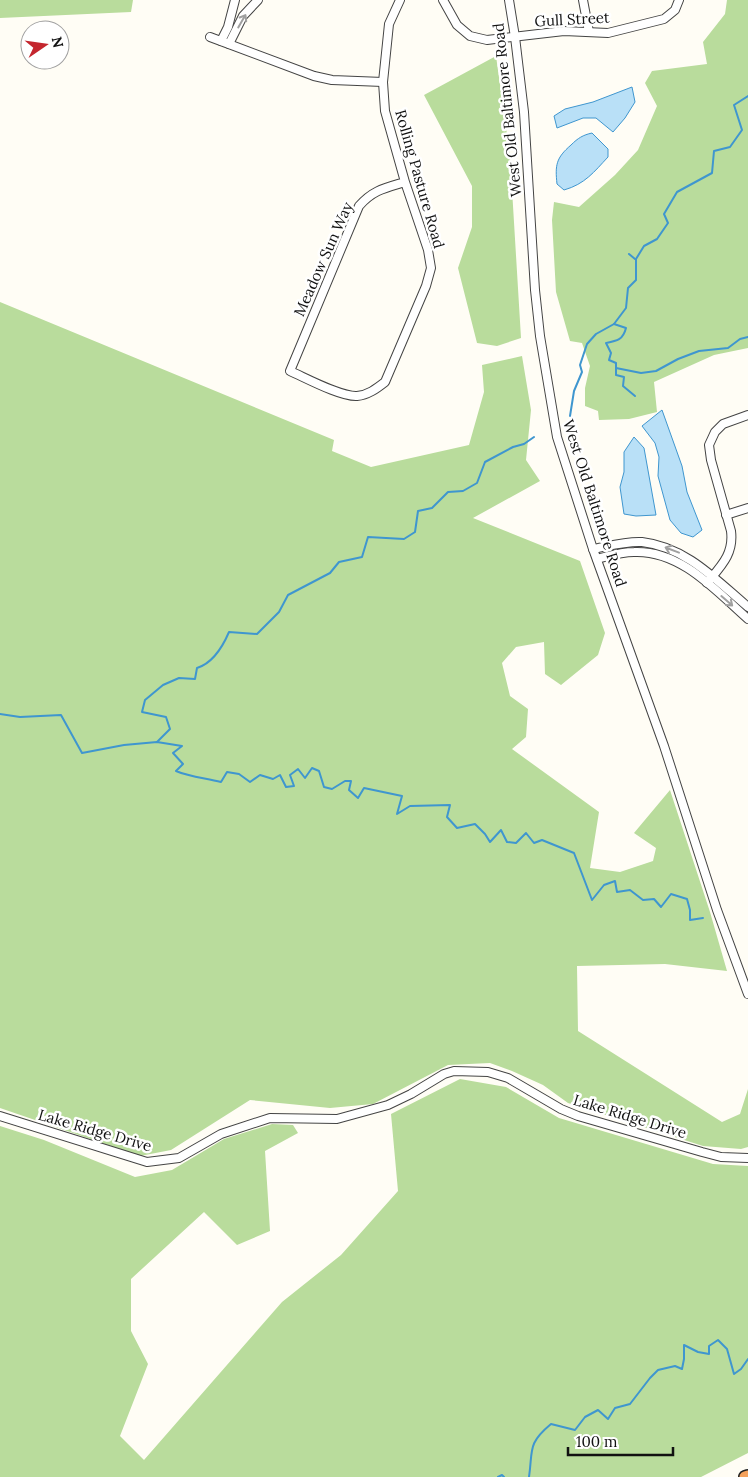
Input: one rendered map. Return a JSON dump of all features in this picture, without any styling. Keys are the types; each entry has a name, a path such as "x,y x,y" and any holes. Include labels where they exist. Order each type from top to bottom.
{"street":[{"path":"225,42 235,0"},
{"path":"225,42 243,16 258,0"},
{"name":"Rolling Pasture Road","path":"290,371 345,395 356,396 375,390 384,382 426,286 431,268 428,250 405,182 385,111 383,82 388,24 400,0"},
{"name":"Gull Street","path":"443,0 457,25 470,36 487,40 564,31 608,32 657,22 670,15 675,10 679,0"},
{"name":"West Old Baltimore Road","path":"509,0 524,112 535,290 540,336 557,437 596,559 664,746 717,910 748,994"},
{"path":"583,0 589,32"},
{"path":"210,37 314,76 332,80 383,82"},
{"name":"Meadow Sun Way","path":"290,371 359,206 378,190 405,182"},
{"path":"707,583 728,557 732,540 710,460 709,445 715,432 723,424 748,415"},
{"path":"726,514 748,508"},
{"path":"593,549 623,543 641,542 656,545 683,555 712,576 748,607"},
{"path":"596,559 635,552 655,554 679,563 707,583 748,619"},
{"name":"Lake Ridge Drive","path":"0,1116 148,1162 180,1158 221,1134 270,1118 337,1119 388,1105 411,1094 444,1074 454,1071 479,1071 508,1078 561,1109 578,1116 702,1152 721,1156 748,1158"}],"green space":[{"path":"0,0 133,0 131,12 0,18"},
{"path":"727,0 748,0 748,348 714,355 654,382 657,412 629,419 599,420 598,411 585,406 585,388 590,366 582,343 570,341 556,292 552,220 554,202 579,207 615,175 638,150 657,106 645,83 652,71 707,64 703,42 725,14"},
{"path":"496,56 510,156 521,338 497,346 477,343 458,268 472,227 472,186 424,95"},
{"path":"0,302 334,440 332,451 371,467 469,445 484,392 482,365 522,356 531,410 526,460 540,481 473,518 580,561 605,633 598,655 561,685 545,674 544,642 516,647 502,663 510,696 528,709 526,737 512,749 599,812 590,868 620,872 653,861 656,848 634,833 670,790 710,912 727,971 665,964 577,966 578,1031 722,1122 740,1114 748,1089 748,1147 741,1149 703,1146 568,1103 543,1085 490,1063 448,1065 373,1104 330,1108 250,1100 171,1150 140,1156 0,1108"},
{"path":"460,1079 506,1087 559,1118 713,1164 748,1166 748,1453 701,1477 0,1477 0,1126 44,1140 135,1177 172,1170 224,1139 272,1124 293,1125 298,1133 265,1151 270,1231 237,1245 204,1212 131,1279 131,1331 148,1364 120,1436 144,1460 282,1302 341,1255 398,1191 391,1114"}],"water":[{"path":"632,87 635,102 613,132 596,118 583,118 557,128 554,116 565,109 593,102"},
{"path":"592,133 608,149 608,157 583,181 564,190 557,184 556,172 559,158 576,140"},
{"path":"662,410 682,466 687,492 702,530 693,537 681,533 670,520 658,476 659,457 655,443 642,426"},
{"path":"634,437 644,448 656,515 636,516 624,514 620,487 624,472 624,452"}],"waterway":[{"path":"570,416 574,391 582,372 580,365 587,344 596,334 614,324 626,308 628,288 636,280 636,259 644,246 657,239 668,223 664,214 677,192 712,173 714,151 730,147 742,130 734,105 748,96"},
{"path":"629,254 635,259"},
{"path":"614,324 626,328 619,339 606,343 611,353 609,360 616,363 616,375 624,377 623,386 635,396"},
{"path":"616,368 641,373 656,371 678,359 699,351 728,348 740,339 748,337"},
{"path":"157,742 170,729 166,717 142,712 145,700 163,685 179,678 195,679 197,668 213,658 229,632 257,634 279,612 288,595 330,573 339,562 362,557 368,537 404,539 415,532 418,511 432,508 448,492 463,491 477,483 485,462 513,447 524,444 534,437"},
{"path":"0,714 20,717 61,715 82,753 124,745 157,742 182,746 173,753 183,764 176,771 221,782 227,772 239,774 250,782 260,775 273,779 280,775 286,787 294,786 290,775 298,769 305,778 312,768 319,771 324,787 332,789 345,781 351,781 349,790 358,798 364,788 402,796 397,814 410,806 450,805 447,817 457,828 475,824 490,842 501,830 507,842 516,843 526,833 534,843 542,840 574,853 592,900 604,885 615,881 617,892 630,890 643,900 654,899 661,907 671,894 687,899 690,920 703,918"},
{"path":"529,1477 532,1448 538,1437 551,1424 575,1430 585,1417 598,1410 608,1419 615,1408 630,1404 658,1370 675,1366 682,1369 684,1345 698,1352 709,1354 709,1346 718,1340 727,1349 734,1374 741,1369 748,1359"},
{"path":"498,1477 502,1475 504,1477"}]}
